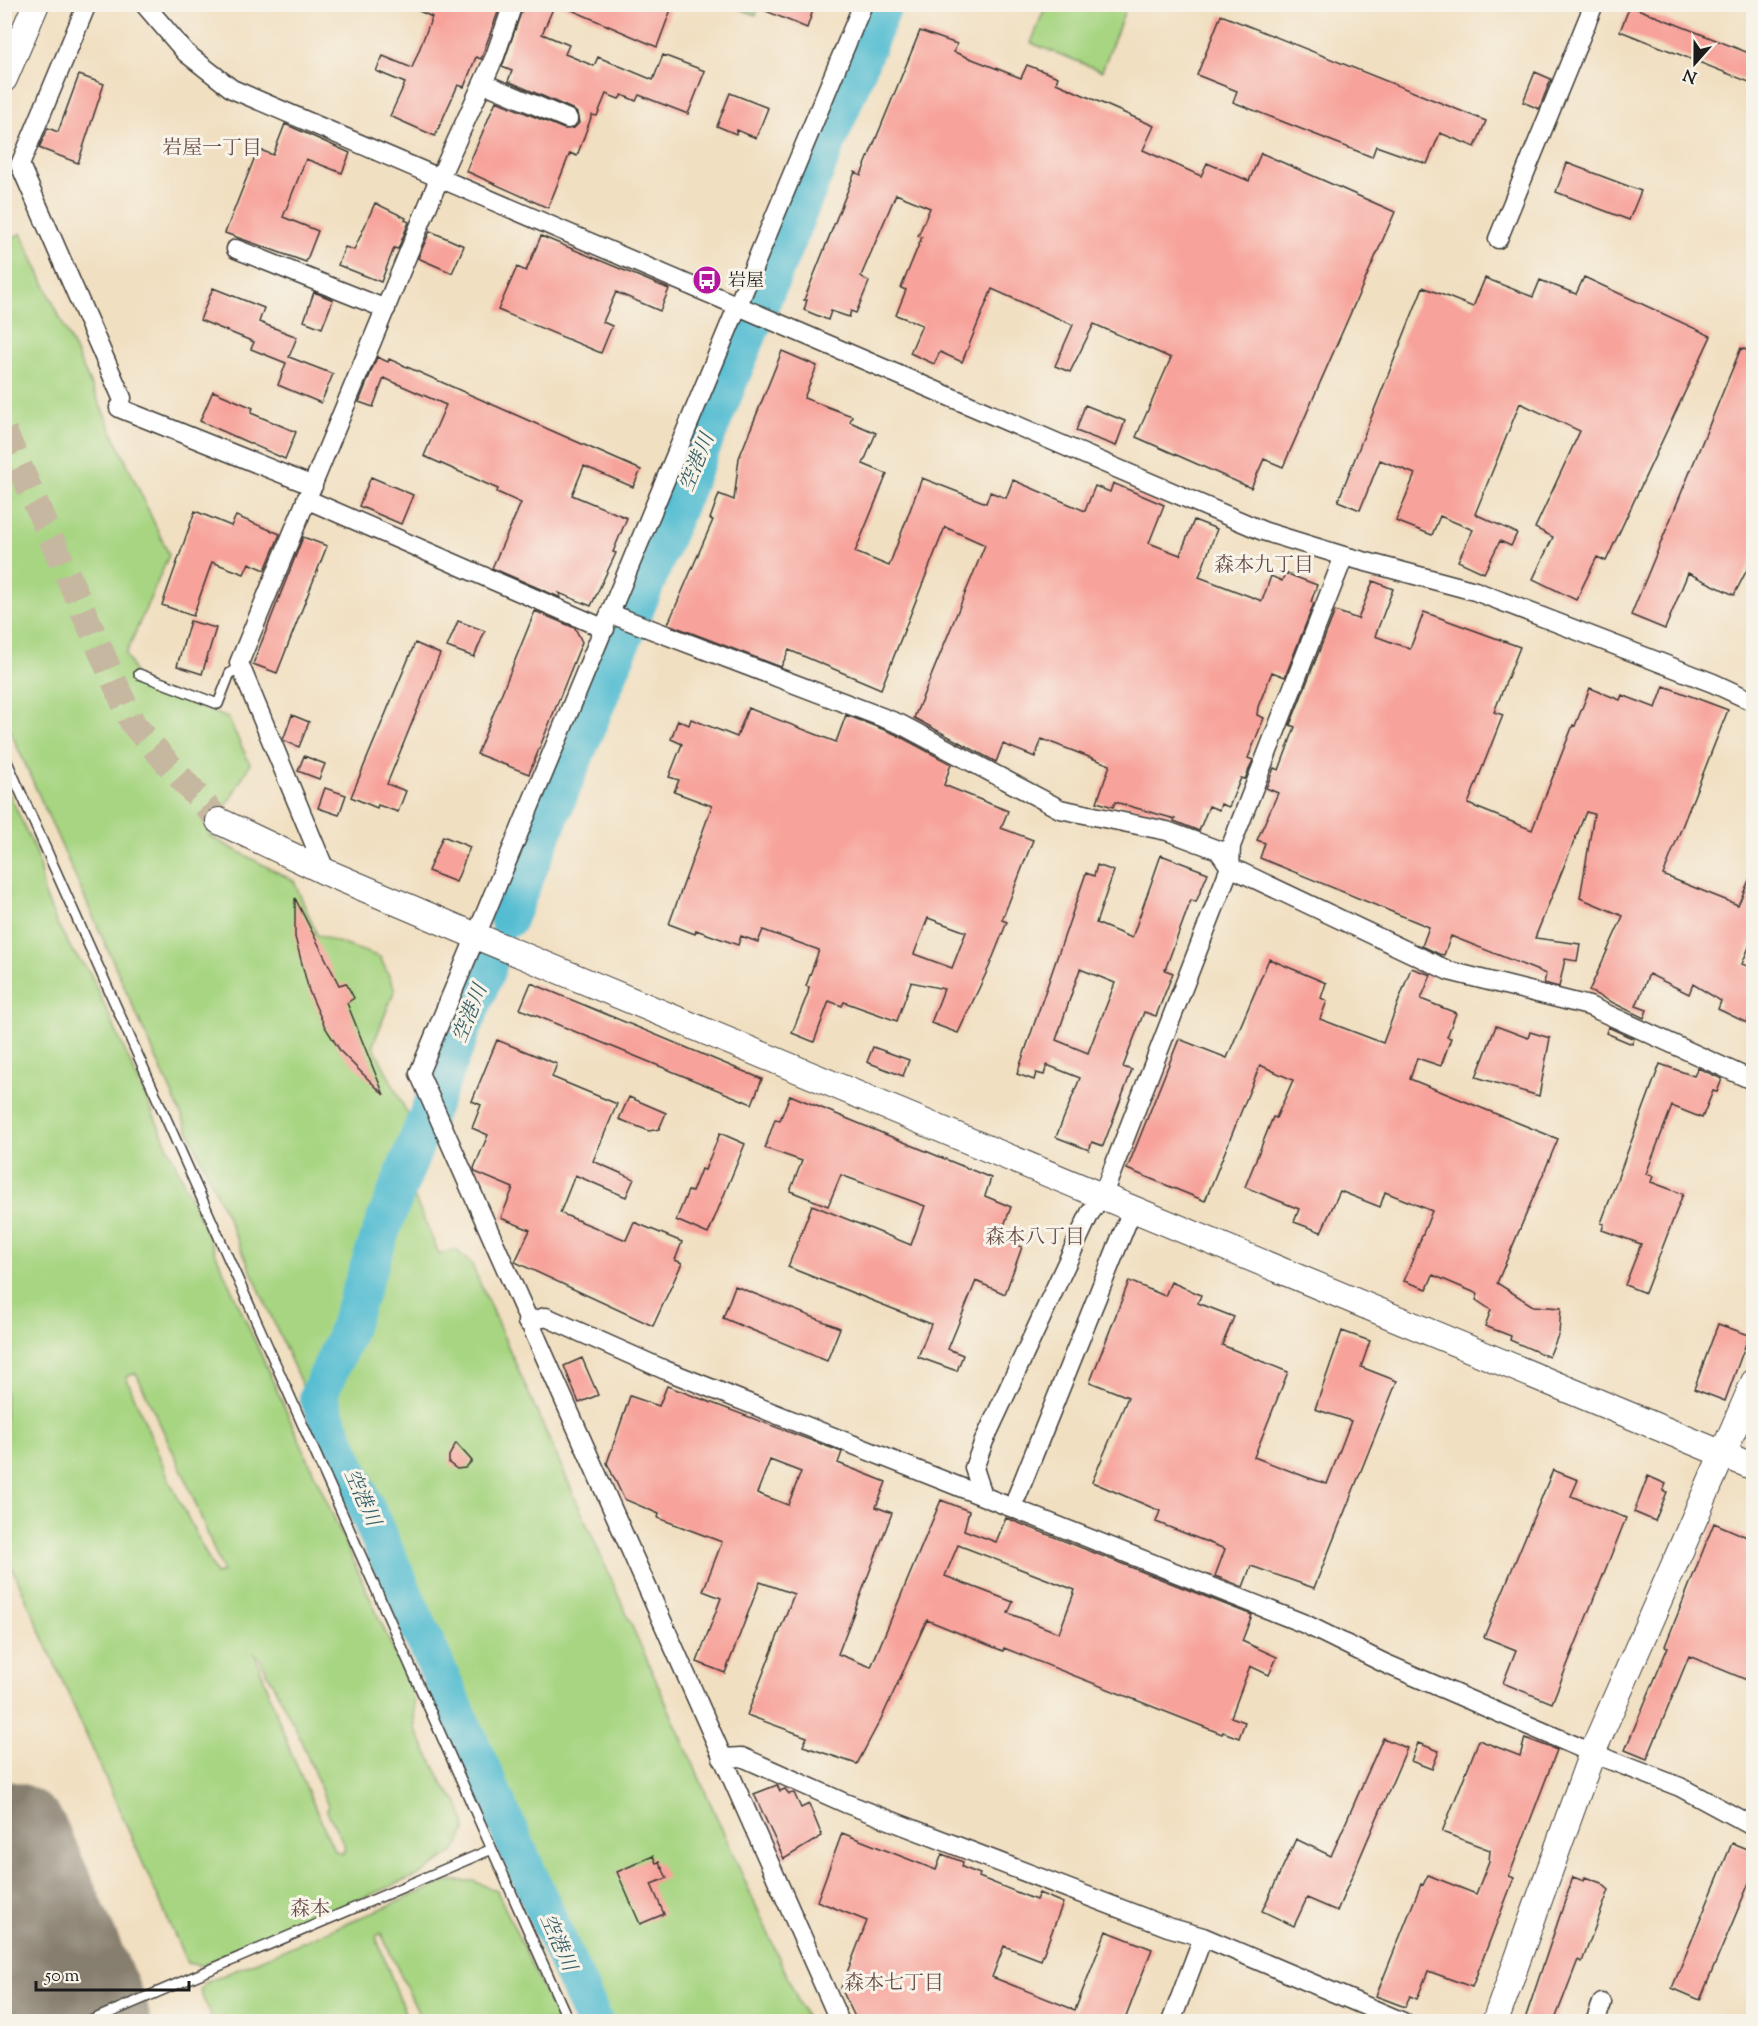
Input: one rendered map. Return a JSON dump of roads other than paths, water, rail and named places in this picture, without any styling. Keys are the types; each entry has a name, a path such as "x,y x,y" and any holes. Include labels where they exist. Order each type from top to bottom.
{"street":[{"path":"4,79 36,4"},
{"path":"87,4 20,165 120,403 309,492 612,620 650,629 900,724 1060,809 1167,831 1218,850 1230,867 1449,971 1589,1006 1754,1081"},
{"path":"144,4 186,53 232,89 441,180 1263,531 1344,556 1475,591 1713,683 1754,702"},
{"path":"326,872 239,663 483,83 513,4"},
{"path":"840,2022 527,1322 419,1073 743,308 863,4"},
{"path":"1498,239 1594,4"},
{"path":"483,83 568,119"},
{"path":"236,249 386,309"},
{"path":"983,1495 974,1468 984,1441 1090,1213 1102,1197 1230,867 1231,846 1344,556"},
{"path":"219,821 326,872 476,936 1722,1456 1754,1467"},
{"path":"1017,1496 1132,1210"},
{"path":"527,1322 546,1317 665,1370 1305,1624 1384,1663 1592,1753 1680,1787 1754,1827"},
{"path":"1495,2022 1592,1753 1754,1382"},
{"path":"722,1758 742,1757 845,1803 1168,1927 1203,1937 1403,2022"},
{"path":"1170,2022 1203,1937"},
{"path":"1595,2022 1602,2003"}],"lane":[{"path":"139,674 218,704 230,673 241,668"},
{"path":"4,755 568,2022"},
{"path":"88,2022 492,1849"}],"waterway":[{"name":"空港川","path":"508,919 884,4"},
{"name":"空港川","path":"488,966 384,1223 343,1341 318,1396 594,2022"}],"tunnel":[{"path":"4,431 133,724 219,821"}],"place":[{"name":"岩屋","path":"707,280"}],"district":[{"name":"岩屋一丁目","path":"212,147"},
{"name":"森本九丁目","path":"1264,564"},
{"name":"森本八丁目","path":"1035,1236"},
{"name":"森本","path":"310,1908"},
{"name":"森本七丁目","path":"894,1982"}]}
